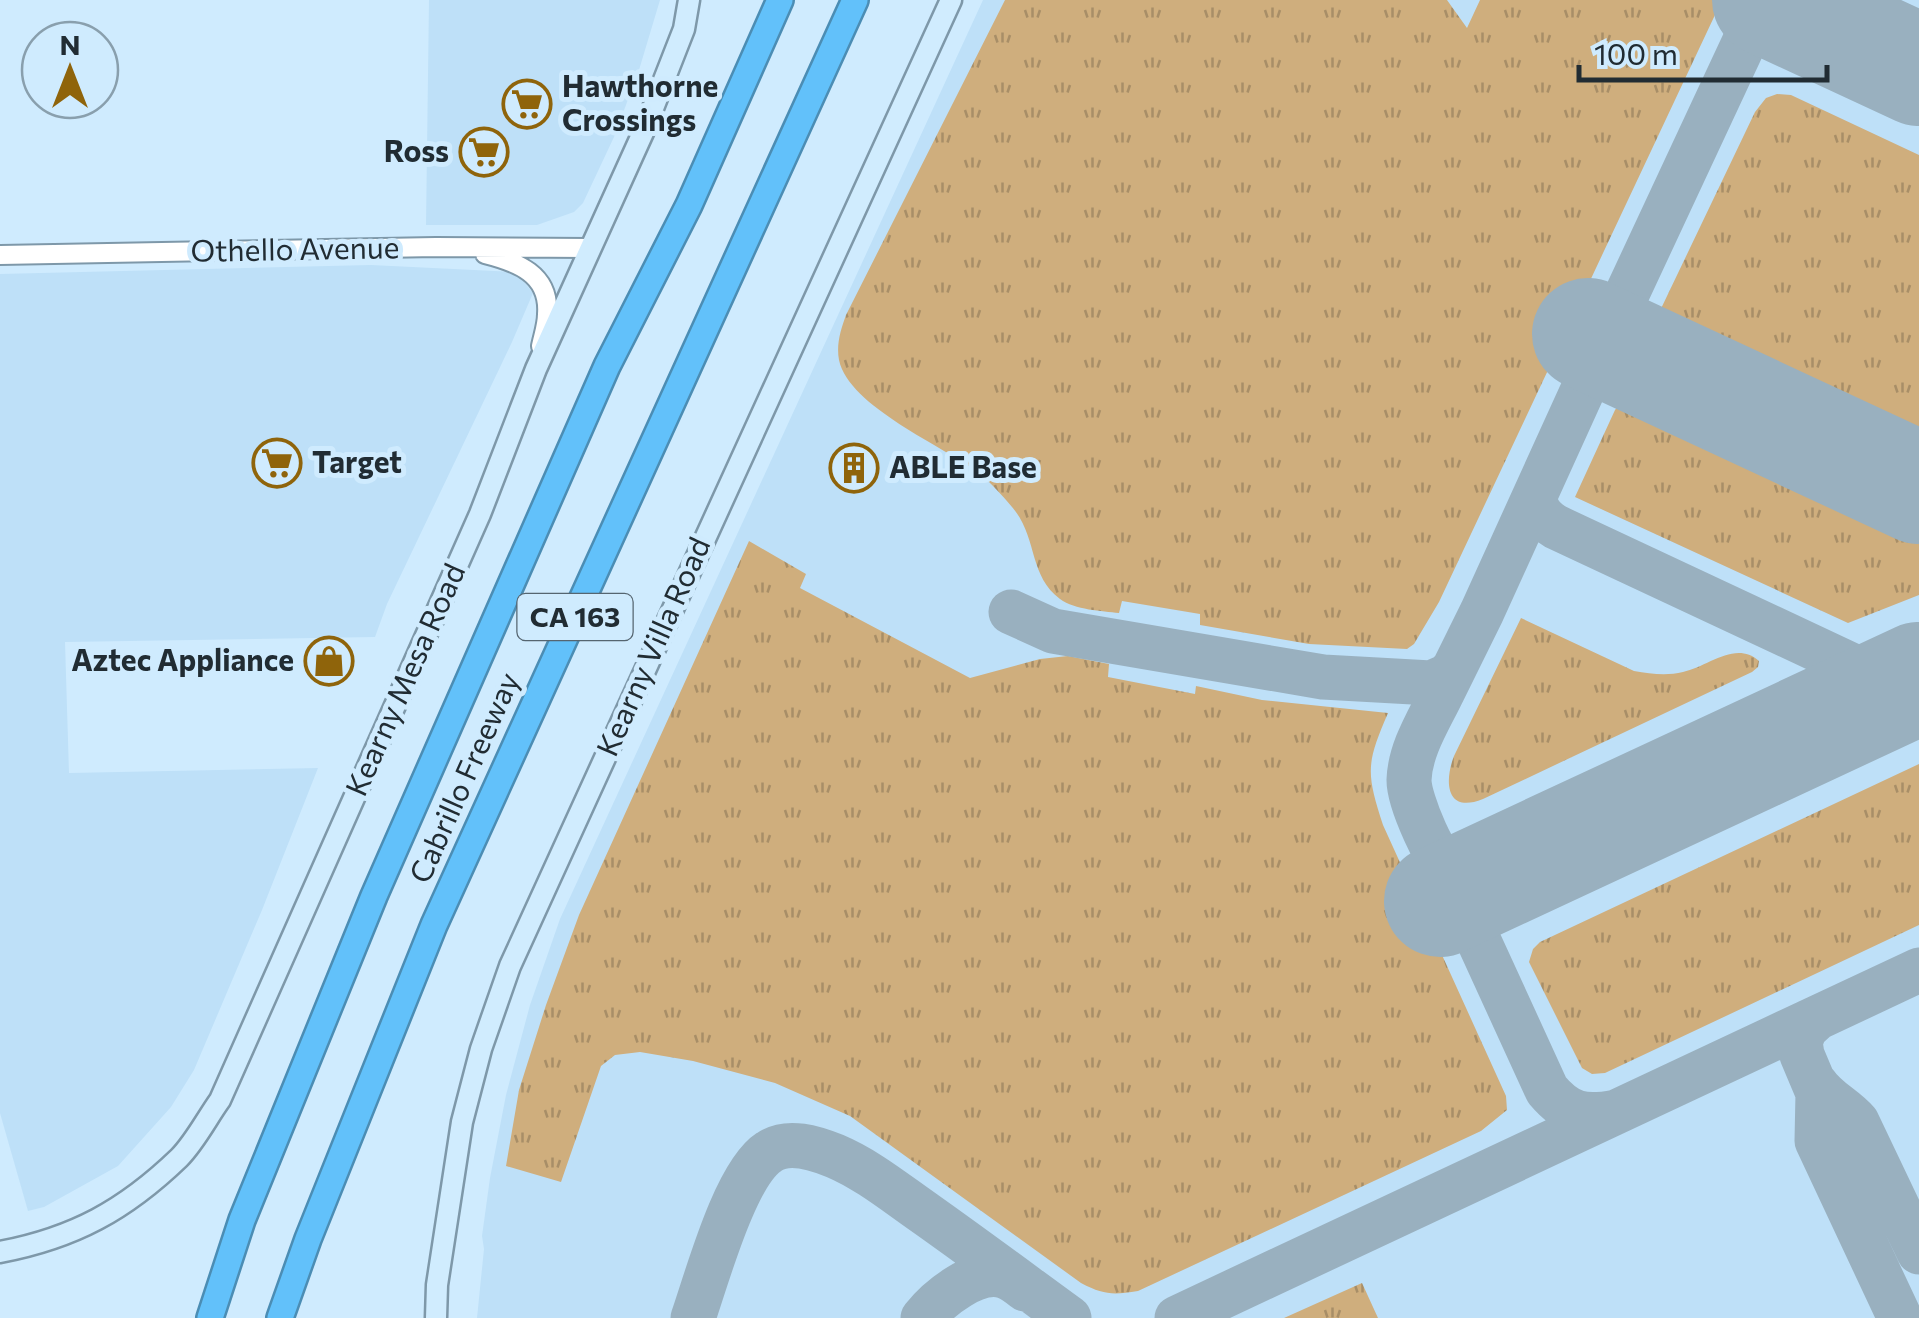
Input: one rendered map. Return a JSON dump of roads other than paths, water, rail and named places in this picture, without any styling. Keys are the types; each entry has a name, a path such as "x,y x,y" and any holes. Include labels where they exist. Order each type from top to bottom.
{"highway":[{"name":"Cabrillo Freeway","path":"210,1318 242,1220 374,896 607,366 689,205 780,0"},
{"name":"Cabrillo Freeway","path":"280,1318 434,925 855,0"}],"main road":[{"name":"Kearny Mesa Road","path":"0,1252 64,1236 117,1209 181,1156 220,1100 473,530 536,370 646,126 684,29 690,0"},
{"name":"Kearny Villa Road","path":"436,1318 437,1284 462,1122 481,1049 510,966 951,0"}],"street":[{"path":"445,247 505,260 524,267 536,279 546,296 547,314 536,370"},
{"name":"Othello Avenue","path":"0,255 590,248"}],"place":[{"name":"Hawthorne Crossings","path":"527,104"},
{"name":"Ross","path":"484,152"},
{"name":"Target","path":"277,463"},
{"name":"ABLE Base","path":"854,468"},
{"name":"Aztec Appliance","path":"329,661"}]}
